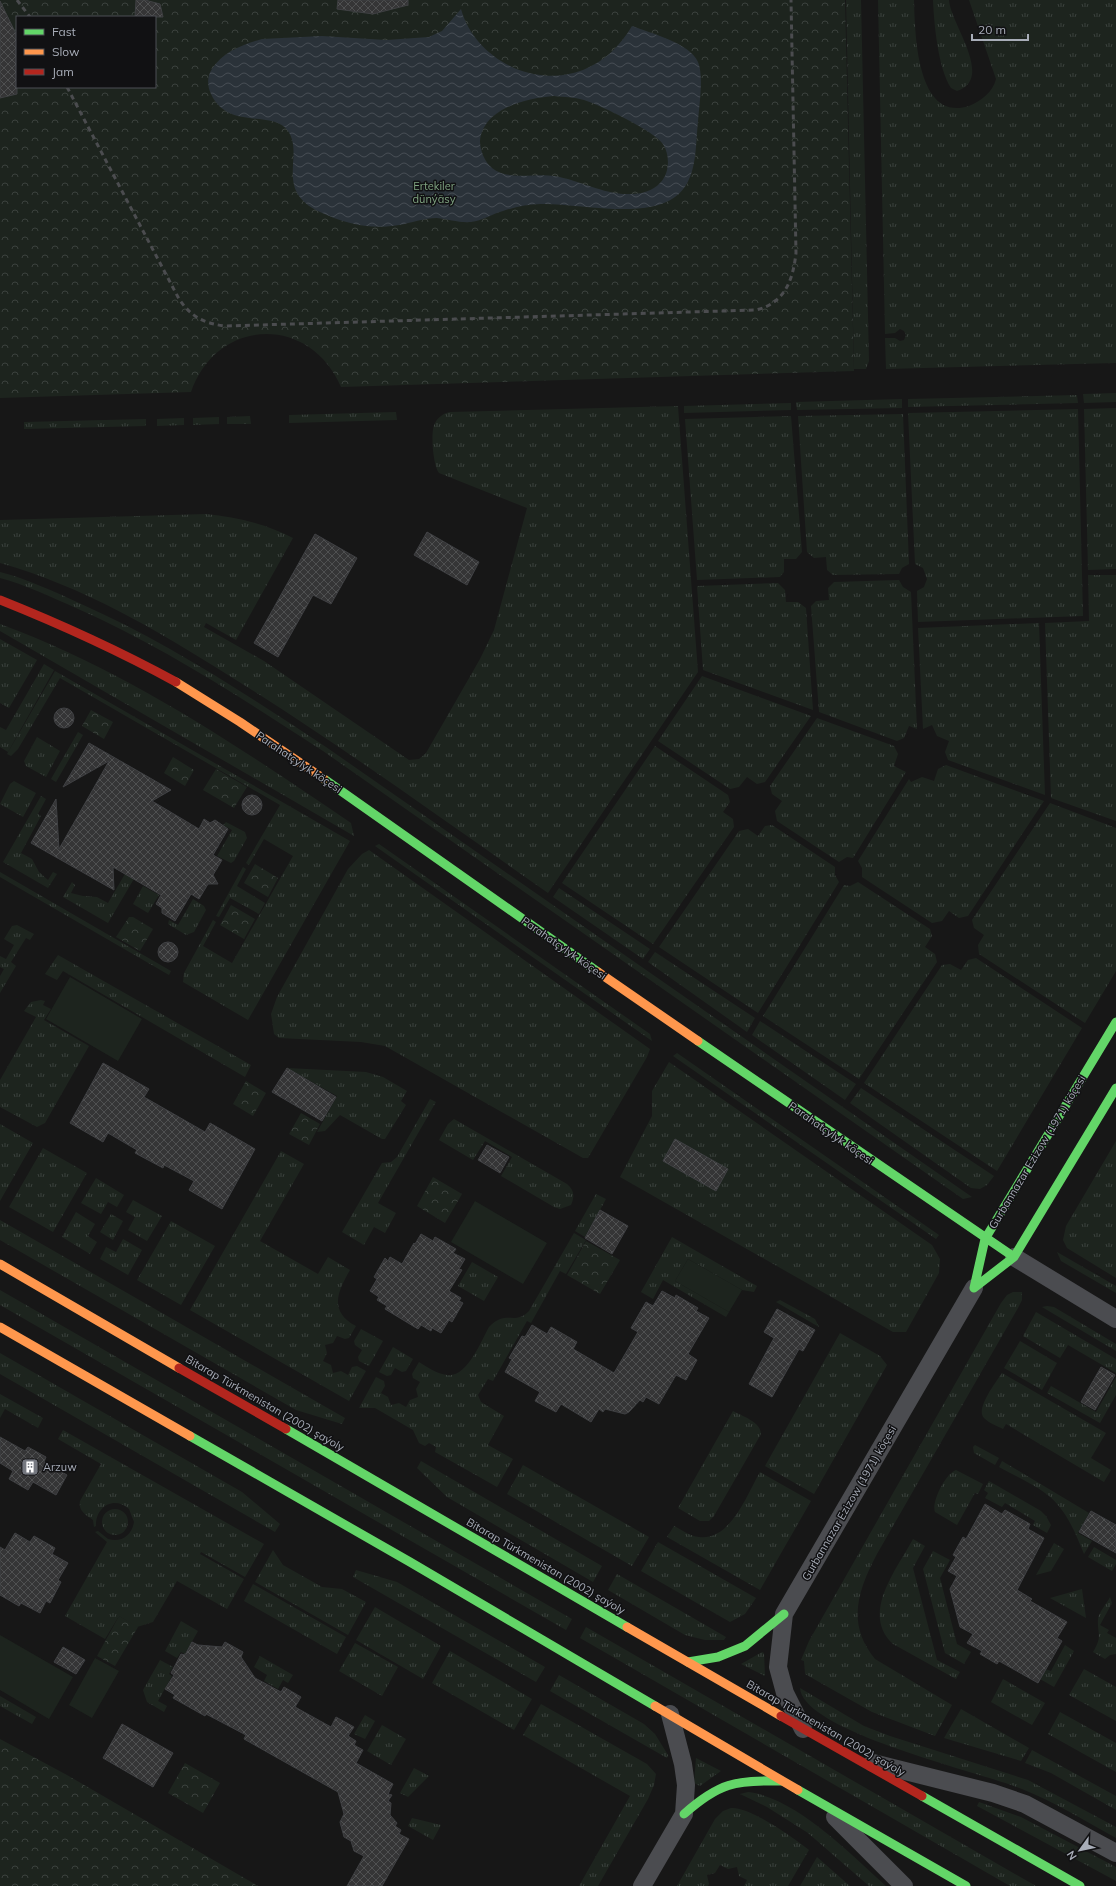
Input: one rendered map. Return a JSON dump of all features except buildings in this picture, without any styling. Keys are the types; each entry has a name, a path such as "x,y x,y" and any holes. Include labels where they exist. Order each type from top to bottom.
{"main road":[{"name":"Parahatçylyk köçesi","path":"0,600 48,619 137,661 179,684 240,722 307,766 677,1027 1014,1257"},
{"name":"Gurbannazar Ezizow (1971) köçesi","path":"974,1288 985,1238 1116,1022"},
{"name":"Gurbannazar Ezizow (1971) köçesi","path":"974,1288 1014,1257 1116,1088"},
{"name":"Bitarap Türkmenistan (2002) şaýoly","path":"0,1264 803,1729 1080,1886"},
{"path":"0,1327 670,1714 823,1805 966,1886"},
{"path":"688,1662 718,1657 745,1646 784,1614"},
{"path":"684,1814 700,1799 724,1784 750,1780 785,1782"}],"street":[{"name":"Parahatçylyk köçesi","path":"1014,1257 1116,1319"},
{"name":"Gurbannazar Ezizow (1971) köçesi","path":"803,1729 785,1693 778,1667 784,1614 974,1288"},
{"path":"642,1886 684,1814 686,1785 684,1764 670,1714"},
{"path":"856,1759 993,1793 1025,1804 1116,1853"},
{"path":"823,1805 904,1886"}],"green space":[{"name":"Ertekiler dünýäsy","path":"0,0 845,0 854,371 341,387 327,363 308,346 287,337 264,334 242,338 221,349 204,367 191,392 0,398"},
{"path":"846,0 861,0 869,361 866,369 854,369"},
{"path":"878,0 914,0 918,52 922,71 929,88 938,101 951,108 969,106 978,102 986,96 996,79 969,0 1116,0 1116,363 886,369 885,338 895,338 900,341 904,340 906,335 904,331 900,329 895,333 885,334"},
{"path":"933,0 949,0 951,10 968,50 972,75 968,85 957,91 951,88 940,58 934,21"},
{"path":"1116,393 1116,402 1084,403 1083,394"},
{"path":"1077,395 1078,403 908,407 908,399"},
{"path":"902,399 902,408 797,410 796,402"},
{"path":"791,403 791,410 684,413 684,406"},
{"path":"678,406 698,672 548,893 310,727 201,658 146,626 89,597 60,584 0,563 0,520 206,514 251,522 283,533 293,538 236,640 206,623 204,627 264,661 409,760 419,759 426,753 480,659 494,630 527,508 439,473 435,463 433,448 433,427 436,421 441,416 450,412"},
{"path":"1116,408 1116,569 1088,570 1084,409"},
{"path":"1078,409 1083,616 918,622 917,591 924,587 927,579 923,568 915,564 908,413"},
{"path":"396,412 397,420 289,423 289,415"},
{"path":"903,414 909,564 902,568 899,574 833,575 827,570 826,557 814,558 807,552 798,416"},
{"path":"250,416 251,424 227,424 227,417"},
{"path":"791,416 802,552 796,559 784,559 784,572 780,577 697,580 685,419"},
{"path":"219,417 219,424 193,425 193,418"},
{"path":"184,418 184,425 157,426 157,419"},
{"path":"146,419 146,426 24,429 24,422"},
{"path":"0,572 40,586 112,618 206,670 266,708 326,747 972,1197 963,1199 323,751 263,712 140,639 76,608 19,584 0,578"},
{"path":"1088,575 1116,575 1116,821 1051,798 1045,623 1089,621"},
{"path":"899,580 903,587 911,592 917,729 909,726 904,738 897,741 819,712 811,606 816,601 829,600 828,588 834,582"},
{"path":"778,583 785,590 786,602 798,602 806,608 813,710 703,670 697,586"},
{"path":"1039,623 1045,795 948,760 945,752 949,741 937,736 932,725 923,729 918,628"},
{"path":"0,624 93,664 182,713 267,766 351,823 354,836 0,631"},
{"path":"0,639 37,660 9,708 0,703"},
{"path":"44,664 54,670 8,752 0,747 0,727 6,730"},
{"path":"55,671 350,841 248,1020 183,982 184,973 213,920 216,922 203,946 232,963 293,856 264,839 249,865 246,863 280,805 60,678 18,749 11,756 7,754"},
{"path":"702,676 811,716 765,782 757,784 747,777 739,787 730,789 658,741"},
{"path":"91,710 113,722 104,739 82,726"},
{"path":"817,718 894,746 898,754 894,766 906,772 853,858 847,857 839,862 777,821 775,811 782,801 772,794 770,786"},
{"path":"78,732 83,735 56,782 51,779"},
{"path":"37,737 60,751 46,777 26,766 24,761"},
{"path":"655,746 728,795 730,802 723,812 733,819 734,827 653,944 562,883"},
{"path":"173,757 194,770 185,786 164,773"},
{"path":"946,765 1044,801 968,916 959,918 949,911 942,921 932,923 862,877 862,868 858,861 909,779 911,782 922,777 934,781 938,769"},
{"path":"216,769 247,787 234,808 203,790"},
{"path":"14,781 36,793 23,817 0,804 10,784"},
{"path":"41,796 46,799 38,814 41,816 21,853 32,859 39,872 48,880 53,872 57,874 48,888 3,862"},
{"path":"1050,803 1116,828 1116,971 1085,1023 979,954 978,945 984,935 974,928 972,920"},
{"path":"226,822 245,832 247,838 234,861 231,863 217,856 232,830 223,825"},
{"path":"772,825 835,867 835,875 839,882 758,1013 659,947 739,831 748,829 758,836 765,826"},
{"path":"379,844 650,1034 652,1041 375,846"},
{"path":"369,850 650,1049 647,1057 588,1158 583,1158 385,1046 361,1042 279,1038 274,1034 271,1014 277,997 348,869 362,854"},
{"path":"255,864 278,878 268,897 244,883"},
{"path":"129,867 138,872 108,923 63,897 72,882 75,885 71,893 97,897 108,903"},
{"path":"243,867 246,869 237,886 265,903 259,914 230,898 219,917 216,916"},
{"path":"0,872 171,971 169,975 0,877"},
{"path":"858,882 930,929 932,936 925,947 935,954 937,962 859,1079 763,1016 844,885 850,886"},
{"path":"143,886 159,895 148,913 133,904"},
{"path":"559,888 650,949 643,959 553,897"},
{"path":"193,899 204,906 206,910 194,932 186,935 168,924 169,920 178,925"},
{"path":"231,905 255,919 244,939 220,925"},
{"path":"129,917 133,917 153,929 140,951 116,937"},
{"path":"17,925 34,934 30,940 26,938 11,962 16,966 0,993 0,976 4,969 0,967 0,956 6,959 14,945 4,939 12,926"},
{"path":"655,952 755,1018 747,1032 648,962"},
{"path":"58,955 251,1065 245,1077 63,971 57,980 45,974"},
{"path":"976,958 1082,1028 997,1171 864,1083 942,965 950,964 961,970 968,960"},
{"path":"70,977 142,1019 118,1061 46,1019"},
{"path":"41,1000 45,1001 43,1005 51,1009 44,1020 89,1046 45,1123 37,1127 0,1107 0,1080 36,1017 24,1011 31,1002"},
{"path":"760,1021 856,1084 845,1100 752,1035"},
{"path":"677,1053 939,1235 936,1239 673,1056"},
{"path":"669,1062 932,1245 940,1259 939,1273 906,1332 893,1332 620,1177 652,1116 652,1091"},
{"path":"287,1068 366,1072 383,1077 407,1091 401,1101 406,1105 385,1139 382,1139 340,1115 325,1131 317,1132 337,1096"},
{"path":"246,1081 266,1093 253,1116 233,1104"},
{"path":"861,1088 994,1176 987,1185 980,1189 971,1188 850,1103"},
{"path":"430,1099 436,1102 378,1203 396,1213 385,1233 374,1227 364,1245 342,1232 382,1163 391,1162 397,1157"},
{"path":"301,1113 320,1124 309,1145 289,1134"},
{"path":"454,1119 567,1184 573,1193 571,1205 560,1209 554,1207 501,1176 512,1157 485,1141 473,1160 439,1140 448,1124"},
{"path":"0,1124 33,1143 0,1201"},
{"path":"1116,1141 1116,1278 1067,1248 1063,1240 1066,1226"},
{"path":"43,1148 87,1173 53,1232 9,1207"},
{"path":"281,1151 304,1164 260,1241 318,1274 328,1257 350,1270 339,1293 338,1300 342,1314 347,1320 356,1326 349,1338 345,1339 337,1336 333,1343 325,1345 327,1353 323,1361 331,1365 333,1373 341,1371 348,1375 352,1367 357,1366 366,1371 349,1401 190,1310"},
{"path":"433,1177 462,1194 445,1223 417,1206"},
{"path":"96,1178 124,1195 117,1207 108,1202 101,1214 81,1203"},
{"path":"596,1194 606,1199 585,1237 575,1231"},
{"path":"133,1200 162,1216 147,1241 128,1230 135,1217 126,1212"},
{"path":"475,1201 547,1243 523,1284 451,1242"},
{"path":"76,1212 95,1224 88,1236 97,1242 90,1254 62,1237"},
{"path":"111,1214 123,1221 113,1240 100,1232"},
{"path":"0,1220 345,1418 342,1424 296,1410 0,1240"},
{"path":"171,1221 215,1246 181,1305 137,1280"},
{"path":"574,1233 586,1240 566,1274 560,1271 531,1323 527,1321 493,1381 488,1379 478,1395 481,1402 504,1416 488,1445 513,1459 497,1487 435,1452 436,1447 429,1443 425,1446 419,1443 413,1430 375,1408 359,1408 376,1377 384,1381 385,1386 381,1393 388,1397 391,1405 399,1403 406,1407 410,1400 418,1397 416,1389 420,1382 413,1378 412,1374 419,1362 432,1370 447,1375 461,1371 467,1365 489,1327 500,1319 519,1317 529,1311"},
{"path":"672,1237 757,1286 754,1292 742,1290 688,1259 675,1281 729,1312 726,1317 663,1280 653,1299 641,1292"},
{"path":"123,1239 142,1250 128,1275 100,1259 106,1247 116,1252"},
{"path":"586,1241 620,1260 600,1294 567,1275"},
{"path":"1057,1252 1116,1286 1116,1293 1061,1261"},
{"path":"688,1259 742,1290 729,1312 675,1281"},
{"path":"472,1262 498,1277 484,1301 458,1286"},
{"path":"0,1290 572,1619 566,1630 0,1305"},
{"path":"1013,1292 1022,1292 1022,1300 1018,1308 877,1554 870,1567 860,1594 858,1620 860,1633 866,1646 875,1659 952,1705 935,1736 872,1712 805,1674 804,1661 801,1660 809,1641 1001,1303 1007,1295"},
{"path":"780,1300 815,1319 819,1327 776,1302"},
{"path":"1042,1307 1054,1307 1116,1344 1116,1351"},
{"path":"1036,1312 1116,1359 1116,1373 1068,1345 1060,1358 1023,1336"},
{"path":"361,1329 383,1341 369,1366 359,1361 358,1357 362,1350 355,1345 354,1341"},
{"path":"840,1333 880,1356 887,1365 814,1494 765,1466"},
{"path":"1020,1341 1057,1363 1042,1390 1004,1368"},
{"path":"393,1347 413,1359 406,1371 402,1372 395,1368 391,1375 387,1376 379,1372"},
{"path":"0,1353 242,1492 280,1524 275,1532 0,1374"},
{"path":"1002,1373 1106,1433 1091,1458 1111,1470 1104,1482 1006,1424 1003,1429 984,1418 982,1408 984,1402"},
{"path":"1116,1377 1116,1395 1100,1423 1047,1393 1051,1386 1096,1412"},
{"path":"0,1394 43,1418 38,1428 5,1409 0,1418"},
{"path":"733,1411 755,1423 761,1434 714,1516 709,1521 700,1521 678,1508"},
{"path":"63,1430 264,1544 245,1577 201,1552 200,1554 244,1579 227,1609 177,1581 153,1622 137,1627 119,1616 105,1639 65,1616 107,1542 95,1532 98,1531 108,1539 122,1539 129,1534 134,1522 129,1509 123,1505 112,1503 106,1505 99,1513 96,1526 94,1527 93,1520 81,1510 80,1501 101,1464 58,1439"},
{"path":"975,1445 999,1458 995,1465 974,1453 973,1447"},
{"path":"421,1461 602,1566 593,1582 447,1497 417,1468"},
{"path":"1002,1461 1089,1513 1078,1533 1092,1541 1084,1554 1070,1522 1058,1505 1046,1493 999,1467"},
{"path":"523,1465 649,1537 632,1566 507,1494"},
{"path":"956,1470 983,1484 978,1494 975,1493 957,1525 935,1512 934,1507 940,1488 948,1476"},
{"path":"760,1472 811,1501 760,1590 667,1537 674,1526 689,1534 699,1537 710,1536 720,1532 737,1514"},
{"path":"989,1481 1041,1511 1051,1525 1047,1533 1033,1525 1035,1521 1005,1503 1002,1507 985,1498 988,1493 984,1490"},
{"path":"115,1509 124,1513 128,1522 124,1531 115,1535 106,1531 102,1522 106,1513"},
{"path":"913,1539 925,1546 913,1568 937,1660 960,1672 956,1679 893,1644 884,1632 880,1619 881,1606 891,1577"},
{"path":"658,1542 756,1598 745,1614 730,1622 641,1571"},
{"path":"1054,1543 1064,1549 1051,1571 1036,1575"},
{"path":"1094,1547 1116,1560 1116,1564 1112,1571 1088,1557"},
{"path":"273,1550 283,1565 322,1587 342,1589 366,1602 348,1635 255,1582"},
{"path":"933,1551 950,1560 940,1578 957,1644 971,1652 964,1664 945,1653 923,1569"},
{"path":"356,1570 397,1582 545,1667 536,1682 353,1577"},
{"path":"617,1574 726,1637 724,1640 705,1640 685,1635 608,1590"},
{"path":"253,1584 346,1637 337,1654 244,1601"},
{"path":"1082,1589 1086,1618 1050,1598"},
{"path":"1110,1597 1112,1603 1100,1625 1109,1630 1107,1633 1116,1638 1116,1654 1110,1655 1105,1659 1093,1652 1099,1638 1098,1619"},
{"path":"375,1607 441,1646 423,1679 356,1640"},
{"path":"119,1616 138,1627 115,1666 97,1656"},
{"path":"181,1621 198,1631 185,1654 181,1652 177,1658 165,1651"},
{"path":"586,1627 1036,1886 1010,1886 580,1638"},
{"path":"0,1635 73,1677 49,1719 0,1690"},
{"path":"355,1643 398,1667 382,1696 339,1671"},
{"path":"1065,1645 1074,1651 1054,1687 1040,1679 1045,1669 1051,1671"},
{"path":"450,1651 532,1699 514,1730 432,1683"},
{"path":"762,1652 764,1653 765,1676 741,1664"},
{"path":"260,1656 293,1675 288,1683 283,1680 278,1689 264,1681 267,1675 254,1667"},
{"path":"95,1658 119,1671 92,1718 69,1705"},
{"path":"160,1660 173,1667 169,1674 172,1676 158,1701 167,1706 164,1712 147,1702 143,1690"},
{"path":"1084,1669 1116,1687 1116,1721 1069,1695"},
{"path":"559,1675 644,1724 655,1734 668,1755 667,1758 550,1691"},
{"path":"1003,1679 1045,1703 1032,1725 991,1702"},
{"path":"800,1688 864,1726 890,1736 1028,1780 1116,1827 1116,1838 1058,1806 1022,1789 936,1762 862,1735 831,1720 809,1704"},
{"path":"0,1696 36,1717 32,1724 0,1706"},
{"path":"541,1704 647,1764 656,1774 654,1785 648,1799 598,1886 579,1886 630,1796 523,1735"},
{"path":"961,1709 1029,1748 1021,1761 944,1738"},
{"path":"1060,1712 1116,1743 1116,1772 1048,1734"},
{"path":"365,1715 375,1721 365,1739 354,1734"},
{"path":"382,1725 406,1739 391,1765 367,1751"},
{"path":"0,1739 67,1775 258,1886 0,1886"},
{"path":"1032,1750 1116,1796 1116,1810 1051,1773 1025,1763"},
{"path":"696,1758 721,1771 700,1786 694,1783"},
{"path":"185,1763 220,1783 203,1813 168,1793"},
{"path":"414,1768 429,1776 408,1797 400,1793"},
{"path":"748,1792 766,1796 785,1804 803,1816 840,1844 886,1886 869,1886 808,1833 767,1807 740,1794"},
{"path":"979,1802 1021,1817 1116,1867 1116,1881 977,1806"},
{"path":"731,1808 749,1812 760,1817 809,1850 788,1886 744,1886 747,1880 739,1876 737,1867 728,1869 720,1865 715,1873 707,1875 708,1886 677,1886 715,1819 723,1811"},
{"path":"412,1818 441,1825 433,1840 408,1826"},
{"path":"817,1857 850,1886 800,1886"}],"water":[{"path":"461,9 468,27 479,42 493,55 509,65 527,72 545,76 564,75 583,70 598,62 617,46 632,26 659,35 687,49 694,55 698,62 701,75 701,91 694,162 688,182 675,197 662,204 646,208 610,209 556,204 536,204 512,208 471,222 437,218 378,227 359,225 339,220 320,212 306,203 298,194 294,183 293,173 294,151 288,131 281,125 272,121 239,116 228,112 219,105 211,94 209,88 208,78 216,63 227,53 248,43 262,39 322,36 386,40 429,37 442,31","holes":["554,96 576,98 592,103 626,119 658,139 663,144 668,159 666,174 660,183 654,188 642,193 620,194 554,176 522,176 506,174 498,172 489,166 480,145 483,130 489,120 508,107 520,102"]}],"railway":[{"path":"17,0 29,16"},
{"path":"68,88 179,299 188,311 211,323 226,326 756,310 766,307 781,296 790,281 795,263 791,0"}],"traffic: fast":[{"path":"324,779 598,972"},
{"path":"974,1288 985,1239 1116,1022"},
{"path":"698,1041 1014,1257"},
{"path":"974,1288 1014,1257 1116,1088"},
{"path":"286,1429 627,1627"},
{"path":"190,1436 410,1562 655,1706"},
{"path":"688,1662 718,1657 745,1646 784,1614"},
{"path":"684,1814 707,1796 728,1786 751,1781 781,1781"},
{"path":"798,1790 966,1886"},
{"path":"922,1796 1080,1886"}],"traffic: slow":[{"path":"176,682 240,722 324,779"},
{"path":"598,972 698,1041"},
{"path":"0,1264 179,1368"},
{"path":"0,1327 190,1436"},
{"path":"627,1627 781,1716"},
{"path":"655,1706 798,1790"}],"traffic: jam":[{"path":"0,600 89,638 176,682"},
{"path":"179,1368 286,1429"},
{"path":"781,1716 922,1796"}],"place":[{"name":"Arzuw","path":"30,1467"}]}
